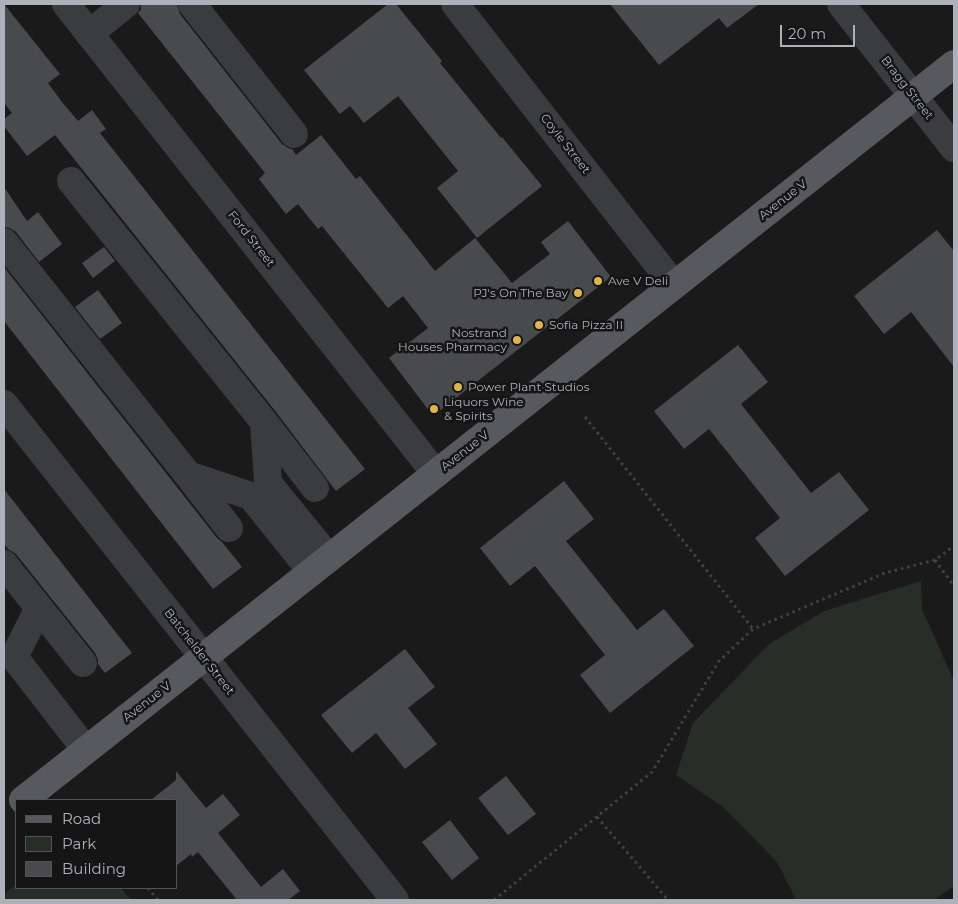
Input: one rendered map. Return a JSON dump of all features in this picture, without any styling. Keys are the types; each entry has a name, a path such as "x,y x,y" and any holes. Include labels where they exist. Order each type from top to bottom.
{"main road":[{"name":"Avenue V","path":"24,799 954,64"},
{"path":"4,815 15,806"}],"street":[{"name":"Ford Street","path":"66,4 436,474"},
{"path":"89,34 126,4"},
{"path":"192,4 294,134"},
{"name":"Coyle Street","path":"455,4 674,285"},
{"name":"Bragg Street","path":"841,4 954,148"},
{"path":"71,180 315,488"},
{"path":"4,242 229,528"},
{"name":"Batchelder Street","path":"4,404 395,900"},
{"path":"264,422 268,483 320,565"},
{"path":"188,475 251,496 320,565"},
{"path":"4,564 83,663"},
{"path":"39,608 14,657 86,750"}],"path":[{"path":"585,417 753,629"},
{"path":"494,900 652,772 719,661 753,629 885,573 935,560 954,546"},
{"path":"935,560 954,586"},
{"path":"597,817 668,900"},
{"path":"149,889 158,900"}],"green space":[{"path":"921,581 922,609 954,681 954,886 934,900 796,900 777,862 723,807 676,775 693,723 769,644 824,611"},
{"path":"15,885 15,889 122,889 131,900 4,900 4,894"}],"building":[{"path":"4,4 60,74 48,83 62,102 78,121 92,110 106,129 100,133 365,469 336,491 276,412 55,135 27,156 4,126 4,119 12,113 4,103"},
{"path":"141,4 177,4 180,14 282,144 292,149 296,155 321,135 356,179 360,176 435,271 475,238 512,283 550,254 541,242 568,221 611,277 438,412 430,412 389,358 428,328 403,296 388,308 322,226 318,229 298,204 286,214 259,179 265,173 138,13 141,9"},
{"path":"388,4 396,4 442,61 440,63 542,186 477,238 437,188 458,171 398,96 364,123 350,106 340,114 304,70"},
{"path":"610,4 759,4 727,28 719,18 659,65"},
{"path":"4,187 27,221 38,212 62,244 39,262 16,232 4,227"},
{"path":"937,230 954,251 954,367 911,312 884,334 854,296"},
{"path":"104,247 115,261 93,278 82,263"},
{"path":"4,267 217,538 242,567 213,589 4,321"},
{"path":"98,290 122,323 100,339 75,307"},
{"path":"738,345 768,382 741,404 811,493 839,472 869,510 785,576 755,538 780,518 709,429 684,449 654,411"},
{"path":"564,481 594,519 566,541 637,630 664,609 694,646 610,713 580,675 605,655 535,566 510,586 480,548"},
{"path":"4,489 132,653 105,673 98,664 95,653 16,554 4,544"},
{"path":"405,649 435,687 408,708 437,744 405,769 376,733 352,753 321,715"},
{"path":"176,771 206,808 223,794 240,815 218,833 261,887 283,869 300,891 288,900 237,900 198,852 192,857 191,854 178,864 178,799 152,799 176,780"},
{"path":"506,776 536,814 508,835 478,798"},
{"path":"450,820 479,858 452,880 422,842"}],"place":[{"name":"Ave V Deli","path":"598,281"},
{"name":"PJ's On The Bay","path":"578,293"},
{"name":"Sofia Pizza II","path":"539,325"},
{"name":"Nostrand Houses Pharmacy","path":"517,340"},
{"name":"Power Plant Studios","path":"458,387"},
{"name":"Liquors Wine & Spirits","path":"434,409"}]}
